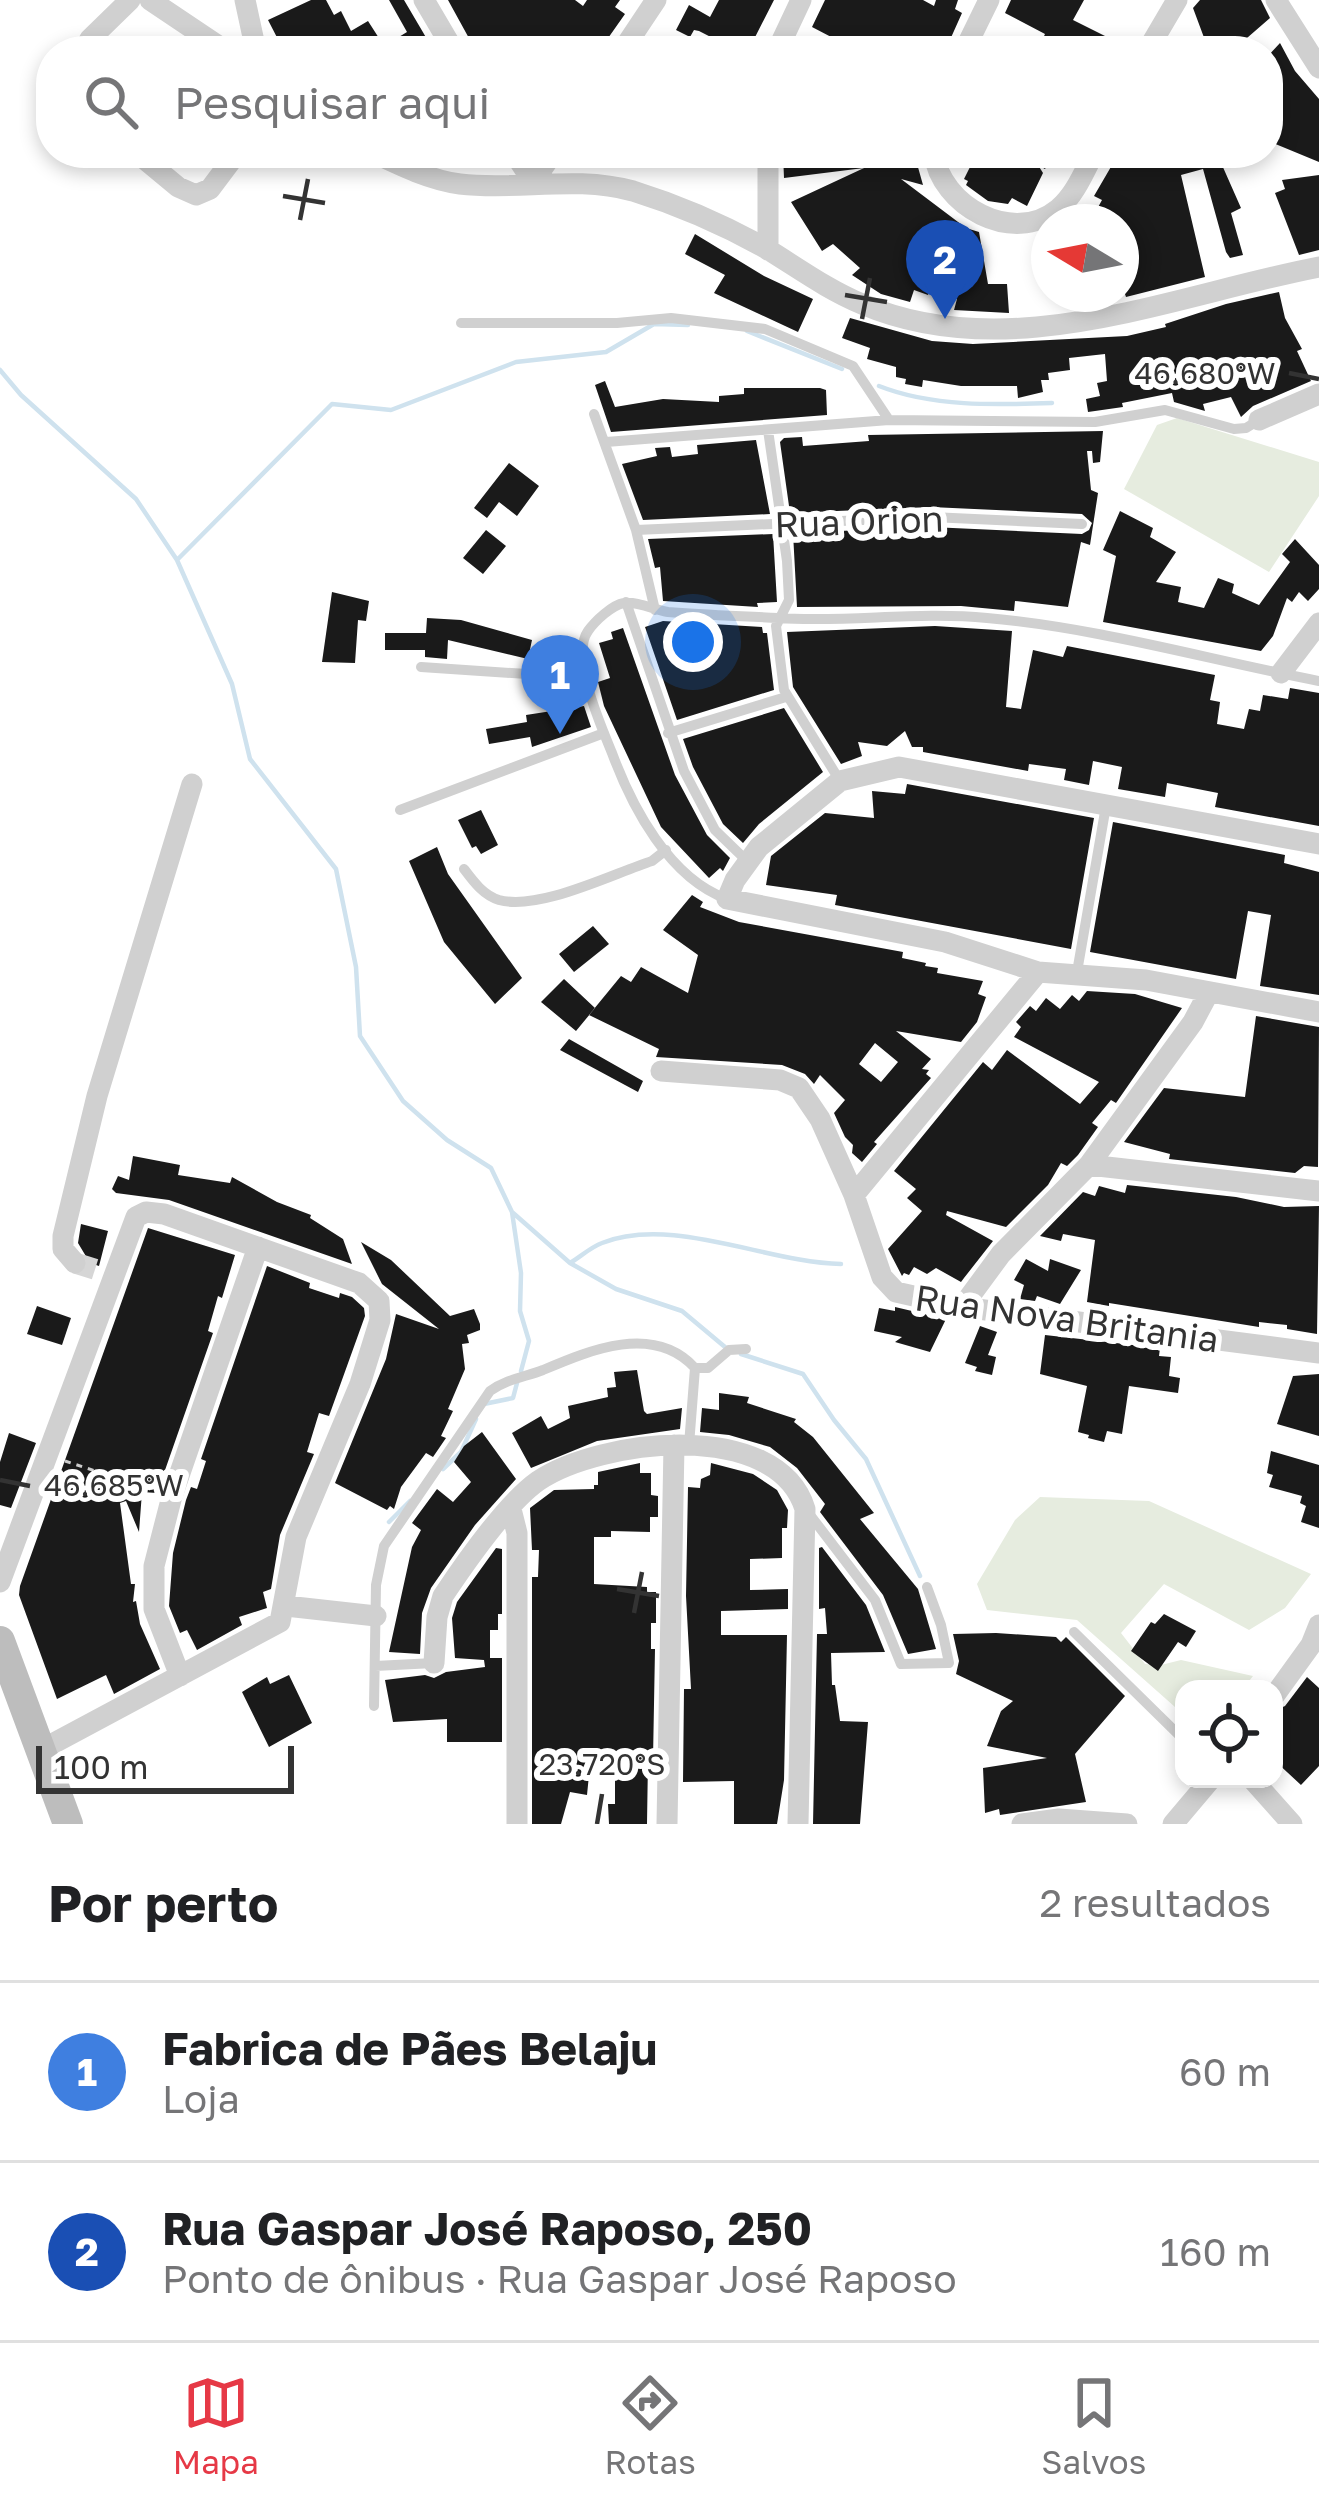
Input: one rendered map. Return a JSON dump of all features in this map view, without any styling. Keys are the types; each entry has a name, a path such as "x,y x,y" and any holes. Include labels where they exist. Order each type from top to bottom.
{"street":[{"path":"93,36 130,0"},
{"path":"150,0 204,36"},
{"path":"244,0 252,36"},
{"path":"424,0 445,36"},
{"path":"632,36 656,0"},
{"path":"784,36 801,0"},
{"path":"971,36 989,0"},
{"path":"1156,36 1177,0"},
{"path":"1276,0 1319,68"},
{"path":"155,168 196,195 210,189 226,168"},
{"path":"408,168 463,184 577,181 630,190 768,250 861,304 964,329 1144,312 1319,267"},
{"path":"524,168 533,182"},
{"path":"533,182 543,168"},
{"path":"768,168 768,250"},
{"path":"936,168 952,194 977,213 1013,224 1058,209 1085,168"},
{"path":"1259,420 1319,394"},
{"path":"1281,673 1319,623"},
{"path":"1319,844 913,767 881,769 840,781 747,861 727,899 945,942 1038,972 1077,972 1319,1012"},
{"path":"75,1263 63,1249 63,1236 97,1096 192,784"},
{"path":"854,1195 1038,972"},
{"path":"962,1307 1001,1254 1089,1165 1193,1022 1209,992"},
{"name":"Rua Nova Britania","path":"661,1071 792,1084 812,1103 889,1288 962,1307 1319,1354"},
{"path":"1089,1165 1319,1191"},
{"path":"0,1582 50,1456 106,1272 140,1214 164,1214 359,1282 375,1295 381,1308 360,1384 296,1537 280,1622 41,1750"},
{"path":"179,1676 151,1593 172,1496 258,1247"},
{"path":"668,1824 681,1445"},
{"path":"434,1663 436,1616 443,1596 526,1490 545,1476 592,1456 631,1447 681,1445 751,1456 781,1471 797,1487 805,1508 798,1824"},
{"path":"512,1509 518,1533 517,1824"},
{"path":"286,1606 376,1616"},
{"path":"0,1641 68,1824"},
{"path":"1283,1684 1316,1641"},
{"path":"1173,1824 1203,1788"},
{"path":"1260,1788 1292,1824"},
{"path":"1022,1824 1059,1819 1127,1824"}],"lane":[{"path":"461,323 617,323 671,318 765,329 853,366 889,420"},
{"path":"606,442 889,420 1104,422 1165,410 1234,429 1259,420"},
{"path":"594,414 636,530 655,610"},
{"path":"768,430 788,601 776,626 786,697 840,781"},
{"name":"Rua Orion","path":"636,530 931,517 1082,524"},
{"path":"626,602 668,733 715,830 747,861"},
{"path":"727,899 695,882 666,850 626,786 604,733 582,658 587,632 626,602 655,610 779,619 955,616 1036,622 1319,681"},
{"path":"421,667 586,678"},
{"path":"668,733 786,697"},
{"path":"400,809 604,733"},
{"path":"1077,972 1107,803"},
{"path":"464,869 487,894 500,900 537,901 652,861 666,850"},
{"path":"374,1706 380,1559 387,1540 490,1391 588,1349 645,1344 677,1352 695,1367 708,1368 729,1350 746,1349"},
{"path":"681,1445 695,1367"},
{"path":"805,1508 875,1600 901,1664 949,1663 927,1587"},
{"path":"1074,1632 1175,1731"},
{"path":"375,1666 434,1663"}],"path":[{"path":"50,1456 172,1496"}],"shaded area":[{"path":"1177,418 1319,462 1319,496 1269,572 1124,489 1157,425"},
{"path":"1040,1497 1149,1501 1311,1574 1285,1608 1249,1630 1164,1584 1121,1633 1145,1664 1181,1660 1253,1676 1250,1680 1175,1680 1175,1707 1077,1620 987,1610 977,1584 1015,1520"}],"building":[{"path":"311,0 326,0 334,15 341,11 351,31 368,21 378,36 276,36 268,20"},
{"path":"389,0 404,0 425,36 400,36 407,32"},
{"path":"448,0 575,0 583,6 587,0 620,0 615,7 625,14 610,36 468,36"},
{"path":"719,0 774,0 756,36 709,36 694,30 688,36 676,30 689,5 710,17"},
{"path":"825,0 923,0 934,6 936,0 958,0 955,9 962,13 952,36 829,36 812,27"},
{"path":"1011,0 1084,0 1073,20 1105,36 1044,36 1005,13"},
{"path":"1200,0 1261,0 1270,18 1249,36 1203,36 1193,8"},
{"path":"1283,49 1319,99 1319,162 1283,147"},
{"path":"784,168 864,168 784,178"},
{"path":"864,168 918,168 923,185 901,179 966,228 979,232 988,284 1007,284 1009,313 954,310 957,299 930,289 928,295 914,290 910,302 881,294 852,275 860,268 833,244 822,251 791,202"},
{"path":"970,168 1040,168 1043,173 1027,206 1012,198 1008,204 988,201 964,179"},
{"path":"1110,168 1223,168 1241,208 1231,213 1243,255 1230,258 1226,252 1203,169 1181,175 1205,277 1139,294 1139,204 1100,204 1102,200 1094,196"},
{"path":"1319,175 1319,250 1299,255 1275,193 1285,189 1282,180"},
{"path":"695,234 813,299 798,332 714,293 725,275 685,254"},
{"path":"1279,292 1311,381 1253,406 1241,417 1231,397 1203,404 1205,411 1174,402 1172,393 1088,412 1086,399 1100,396 1097,383 1107,381 1105,354 1069,358 1070,370 1048,373 1049,380 1041,380 1043,392 1018,398 1017,386 923,380 922,387 905,384 906,379 896,377 896,367 867,359 870,348 842,338 850,318 932,341 973,344 1127,336"},
{"path":"605,381 615,407 663,399 719,402 719,396 744,394 744,388 820,388 826,390 827,415 611,432 595,385"},
{"path":"1103,431 1100,462 1093,463 1092,451 1087,451 1091,490 1098,493 1090,545 1081,542 1068,607 1015,601 1014,611 961,606 797,607 793,533 931,527 1082,534 1092,523 1082,514 931,507 790,513 780,442 784,438 802,437 803,446 869,441 868,435"},
{"path":"756,440 770,514 643,520 622,464 657,456 655,448 670,447 672,457 698,454 697,445"},
{"path":"509,463 539,486 517,516 499,502 487,518 474,508"},
{"path":"1120,511 1153,528 1150,537 1176,552 1156,582 1181,587 1178,602 1204,608 1218,578 1234,584 1232,593 1259,605 1290,562 1282,554 1295,539 1319,565 1319,589 1308,601 1299,592 1292,602 1287,598 1273,636 1261,651 1103,622 1116,556 1103,550"},
{"path":"486,530 506,546 483,574 463,558"},
{"path":"773,534 777,602 757,603 758,607 663,601 660,567 655,568 648,539"},
{"path":"332,592 369,601 366,621 358,620 355,663 322,662"},
{"path":"427,618 461,620 532,640 528,659 448,640 447,659 425,657 425,650 385,650 385,633 426,633"},
{"path":"663,621 762,627 767,633 774,690 677,720 645,627"},
{"path":"935,626 1012,631 1006,707 1021,709 1033,650 1063,657 1067,646 1215,675 1210,700 1220,702 1217,724 1244,729 1249,709 1260,711 1263,695 1288,699 1290,688 1319,693 1319,826 1215,807 1218,793 1167,783 1165,797 1118,789 1122,767 1093,761 1089,785 1064,780 1066,769 1029,764 1028,771 923,752 923,747 912,747 905,731 887,746 858,742 862,756 841,764 793,687 787,632"},
{"path":"623,628 675,775 707,835 730,858 723,871 720,868 709,878 661,827 604,706 598,682 610,678 599,643 613,639 611,632"},
{"path":"584,706 591,727 532,747 530,737 489,744 486,729 527,722 526,715"},
{"path":"784,708 823,772 743,843 723,824 683,739"},
{"path":"907,784 1094,818 1071,949 835,905 837,895 766,885 771,856 825,813 874,818 872,791 905,794"},
{"path":"481,810 498,845 481,854 476,846 472,848 458,820"},
{"path":"1113,822 1285,855 1284,863 1319,872 1319,995 1260,986 1271,915 1248,911 1236,979 1090,952"},
{"path":"437,847 448,874 522,978 495,1004 444,942 409,861"},
{"path":"692,895 703,902 700,907 739,922 903,952 902,958 938,968 937,973 983,981 978,994 986,997 977,1022 961,1042 896,1031 931,1059 922,1069 929,1070 926,1074 931,1078 862,1162 852,1153 853,1145 834,1113 845,1100 820,1075 814,1084 805,1074 782,1065 656,1057 659,1049 589,1015 621,976 631,982 641,967 688,993 698,955 663,930","holes":["875,1043 898,1062 881,1082 859,1064"]},
{"path":"593,926 609,944 574,972 559,954"},
{"path":"564,979 595,1008 576,1031 541,1002"},
{"path":"1087,991 1135,994 1182,1008 1116,1103 1111,1100 1092,1123 1098,1127 1078,1155 1067,1166 1061,1163 1048,1185 1006,1227 947,1211 946,1215 993,1241 961,1282 936,1268 927,1274 914,1267 902,1276 888,1249 922,1211 907,1198 916,1189 894,1171 983,1062 992,1070 1007,1050 1080,1104 1099,1082 1014,1037 1021,1027 1016,1022 1030,1006 1036,1011 1046,998 1060,1009 1072,995 1079,1001"},
{"path":"1256,1016 1319,1027 1318,1167 1304,1166 1295,1173 1169,1159 1170,1154 1124,1142 1164,1088 1245,1097"},
{"path":"569,1039 643,1081 638,1092 560,1050"},
{"path":"133,1156 180,1165 178,1175 230,1183 232,1177 311,1215 343,1239 352,1264 169,1200 116,1193 112,1189 118,1176 129,1180"},
{"path":"1127,1185 1284,1207 1319,1206 1317,1334 1287,1329 1287,1325 1259,1322 1259,1327 1087,1302 1095,1240 1063,1234 1061,1241 1040,1236 1083,1192 1095,1196 1099,1186 1125,1193"},
{"path":"81,1224 108,1231 99,1266 90,1263 78,1243"},
{"path":"148,1228 235,1255 157,1493 142,1492 139,1532 126,1501 120,1503 131,1584 135,1584 133,1602 160,1669 114,1694 106,1675 57,1699 19,1595 20,1586"},
{"path":"361,1242 391,1260 450,1316 474,1309 480,1324 480,1330 467,1335 469,1343 462,1344 465,1369 448,1409 453,1411 441,1436 446,1438 433,1457 426,1453 401,1487 394,1509 387,1510 335,1483 386,1359 396,1314 439,1329 382,1284"},
{"path":"1026,1259 1048,1271 1050,1259 1081,1270 1060,1304 1037,1296 1035,1301 1020,1299 1024,1285 1014,1280"},
{"path":"267,1266 310,1283 309,1288 339,1298 340,1293 352,1297 364,1308 365,1316 329,1416 319,1413 307,1452 314,1454 280,1535 271,1589 263,1592 267,1608 239,1617 242,1625 197,1650 187,1630 180,1633 169,1606 173,1553 186,1500 191,1487 197,1489 206,1461 201,1459"},
{"path":"37,1306 71,1318 62,1345 27,1334"},
{"path":"895,1307 946,1319 930,1352 895,1342 902,1337 874,1331 879,1308 895,1311"},
{"path":"980,1326 997,1332 988,1355 996,1357 992,1375 965,1363"},
{"path":"1045,1335 1160,1348 1159,1356 1171,1357 1169,1376 1180,1378 1178,1393 1129,1386 1122,1434 1107,1431 1104,1442 1088,1438 1078,1432 1087,1386 1040,1374"},
{"path":"637,1370 644,1411 682,1408 680,1429 597,1441 531,1468 512,1433 541,1416 548,1429 570,1418 568,1406 608,1397 607,1388 616,1387 614,1372"},
{"path":"1319,1374 1319,1436 1277,1424 1293,1376"},
{"path":"719,1393 749,1397 747,1403 796,1419 813,1437 874,1513 860,1519 918,1589 936,1649 908,1654 883,1595 820,1512 825,1504 797,1468 770,1447 700,1432 702,1408 719,1410"},
{"path":"482,1432 516,1479 475,1525 431,1588 422,1613 420,1654 389,1652 412,1547 421,1530 412,1523 437,1489 453,1502 471,1482 454,1462 464,1446"},
{"path":"9,1433 36,1443 11,1508 0,1505 0,1462"},
{"path":"1271,1451 1319,1465 1319,1528 1301,1522 1306,1506 1300,1503 1302,1496 1269,1487"},
{"path":"640,1463 640,1473 651,1473 658,1517 650,1517 650,1532 611,1531 611,1537 594,1537 594,1584 647,1587 647,1592 656,1592 656,1623 651,1623 651,1649 655,1649 653,1759 648,1759 647,1824 609,1824 608,1804 615,1804 615,1765 590,1765 587,1795 570,1792 561,1824 532,1824 532,1577 538,1577 539,1550 532,1550 530,1508 554,1490 594,1489 598,1472"},
{"path":"711,1463 753,1474 777,1490 788,1510 787,1528 782,1528 782,1558 750,1559 750,1590 788,1589 788,1609 721,1611 721,1635 787,1635 784,1780 777,1824 734,1824 734,1781 683,1782 684,1689 691,1689 686,1596 688,1487 700,1488 701,1479 710,1475"},
{"path":"822,1547 866,1605 885,1652 831,1653 840,1721 868,1722 860,1824 813,1824 817,1634 827,1634 825,1608 819,1609"},
{"path":"496,1548 502,1549 502,1614 498,1614 498,1630 490,1630 490,1658 502,1658 502,1742 447,1742 447,1719 393,1722 385,1680 434,1678 485,1667 484,1660 455,1658 452,1618 457,1602"},
{"path":"1164,1614 1196,1631 1186,1647 1178,1642 1158,1671 1131,1651 1151,1622 1155,1624"},
{"path":"953,1634 1056,1637 1061,1642 1066,1637 1125,1696 1075,1754 1086,1802 1000,1815 999,1809 985,1813 983,1768 1047,1758 987,1746 1001,1711 1013,1701 956,1674 959,1661"},
{"path":"289,1675 312,1723 269,1747 242,1692 267,1677 270,1684"},
{"path":"1307,1677 1319,1688 1319,1766 1301,1785 1283,1768 1285,1706"}],"waterway":[{"path":"177,560 332,404 391,410 516,362 606,352 654,324 688,325"},
{"path":"747,331 842,369"},
{"path":"0,370 21,395 136,499 177,560 232,684 250,759 336,869 356,967 360,1036 403,1101 447,1140 491,1168 512,1212 570,1263 602,1243 659,1234 841,1264"},
{"path":"879,386 942,401 1052,403"},
{"path":"512,1212 521,1273 520,1311 529,1341 521,1371"},
{"path":"570,1263 616,1289 682,1311 725,1347"},
{"path":"741,1354 803,1374 866,1459 920,1576"},
{"path":"484,1404 513,1398 517,1383"},
{"path":"443,1469 461,1452 476,1419"},
{"path":"389,1522 410,1501"}],"tunnel":[{"path":"75,1263 97,1270"}],"place":[{"name":"Rua Gaspar José Raposo, 250","path":"945,319"},
{"name":"Fabrica de Pães Belaju","path":"560,734"}]}
